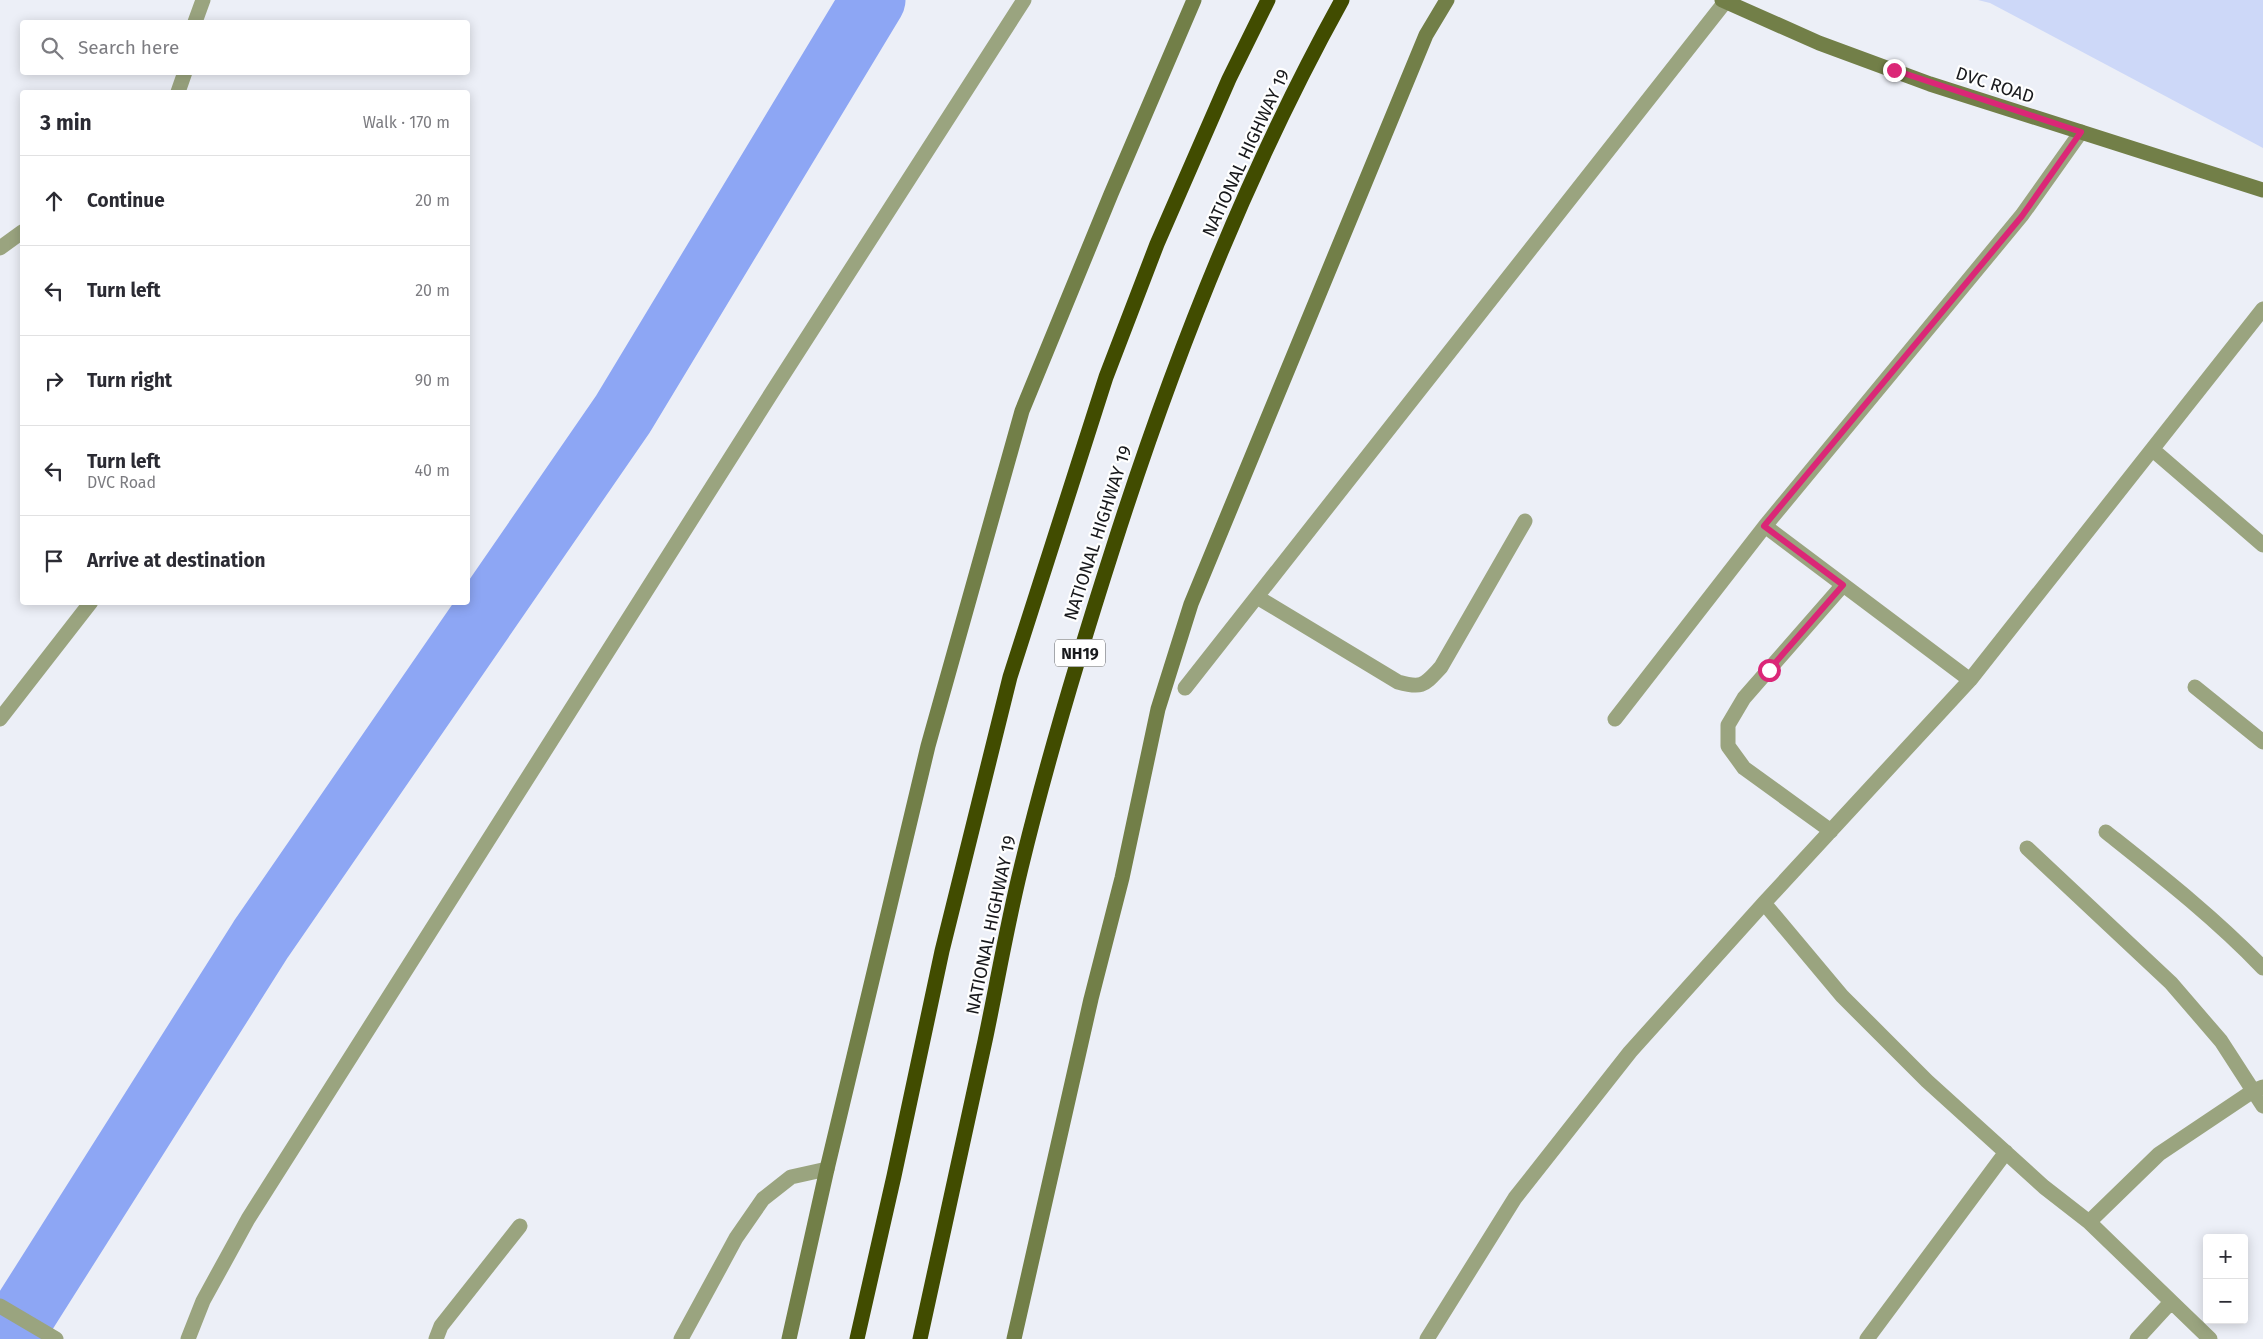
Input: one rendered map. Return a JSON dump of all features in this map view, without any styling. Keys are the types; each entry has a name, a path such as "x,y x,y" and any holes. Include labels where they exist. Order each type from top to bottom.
{"highway":[{"path":"857,1339 942,951 1010,677 1106,377 1157,244 1230,79 1268,0"},
{"name":"NATIONAL HIGHWAY 19","path":"920,1339 1020,871 1053,744 1092,613 1146,443 1199,306 1244,196 1316,47 1342,0"}],"main road":[{"path":"789,1339 827,1169 928,746 1022,411 1111,194 1194,0"},
{"path":"1014,1339 1091,1000 1122,878 1158,709 1190,604 1426,35 1447,0"},
{"name":"DVC ROAD","path":"1724,1 1819,43 1930,84 2263,190"}],"street":[{"path":"196,20 203,0"},
{"path":"188,1339 203,1301 248,1219 770,395 1024,0"},
{"path":"1185,688 1724,1"},
{"path":"179,90 184,75"},
{"path":"1615,719 1764,526 2022,216 2081,132"},
{"path":"0,248 20,233"},
{"path":"1427,1339 1515,1198 1630,1052 1764,903 1970,680 2263,309"},
{"path":"2153,450 2263,545"},
{"path":"1257,597 1398,682 1415,687 1427,682 1441,667 1525,521"},
{"path":"1764,526 1970,680"},
{"path":"1830,831 1744,768 1728,746 1728,725 1744,698 1843,585"},
{"path":"0,719 89,605"},
{"path":"2195,687 2263,742"},
{"path":"2106,832 2183,894 2263,968"},
{"path":"2028,848 2171,983 2258,1089 2263,1106"},
{"path":"1764,903 1842,996 1927,1081 2044,1187 2089,1222 2210,1339"},
{"path":"2089,1222 2159,1154 2258,1089"},
{"path":"1867,1339 2006,1152"},
{"path":"681,1339 736,1238 762,1199 792,1177 827,1169"},
{"path":"436,1339 444,1321 520,1226"},
{"path":"2137,1339 2170,1302"},
{"path":"0,1306 56,1339"}],"shaded area":[{"path":"1978,0 2263,0 2263,148 1990,3"}],"waterway":[{"path":"8,1339 261,939 623,414 873,0"}],"route":[{"path":"1769,670 1843,585 1764,526 2022,216 2081,132 1930,84 1894,70"}]}
